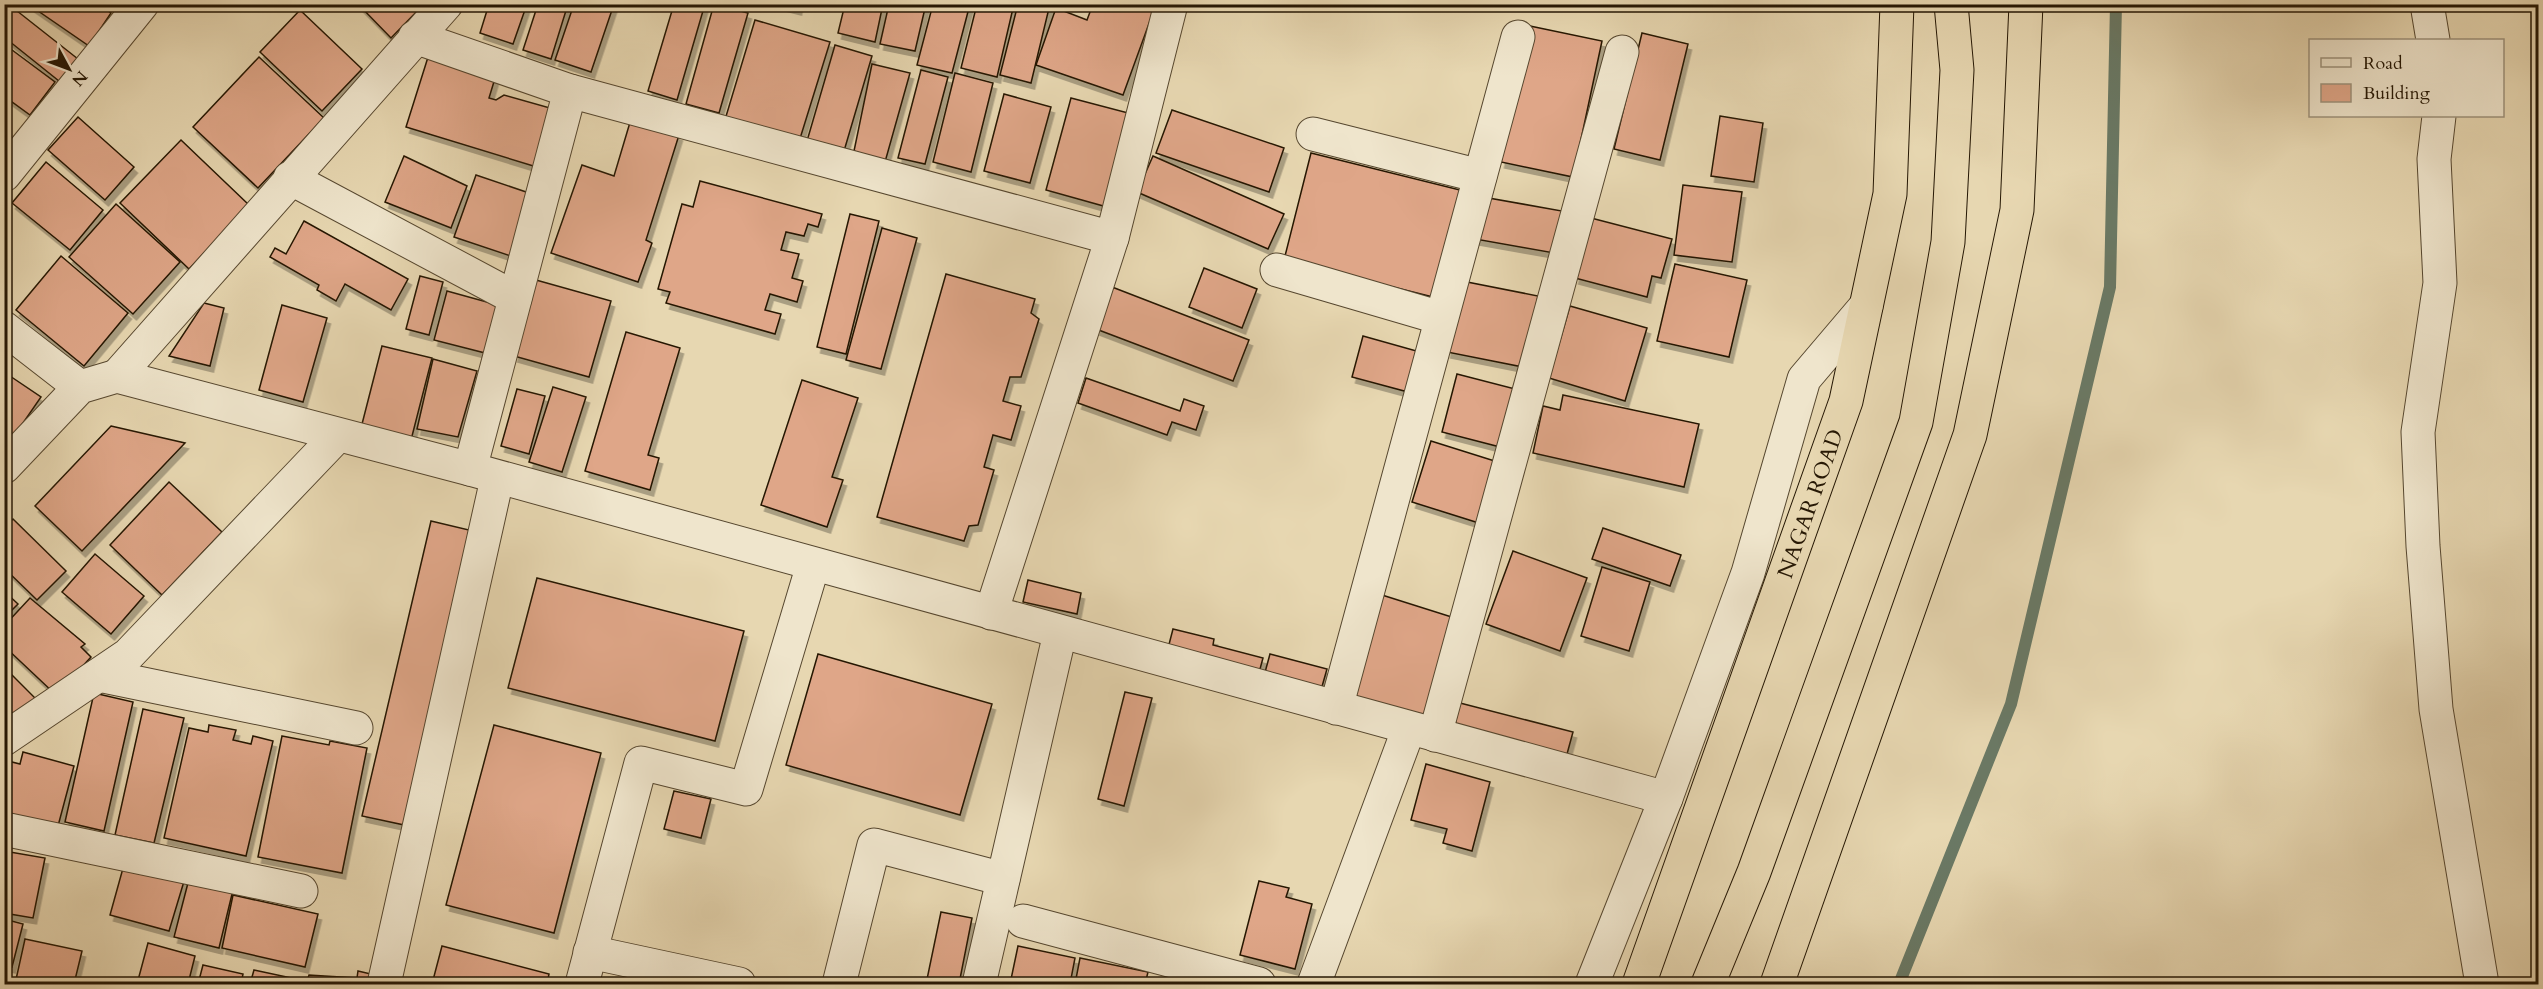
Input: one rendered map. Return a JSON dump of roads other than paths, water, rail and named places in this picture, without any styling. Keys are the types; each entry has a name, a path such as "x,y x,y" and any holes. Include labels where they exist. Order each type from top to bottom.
{"highway":[{"name":"NAGAR ROAD","path":"1639,984 1846,401 1890,194 1897,4"},
{"path":"1708,984 1754,872 1916,422 1948,242 1957,70 1951,4"},
{"path":"1777,984 1970,435 2017,210 2026,4"}],"street":[{"path":"4,175 142,4"},
{"path":"117,376 446,4"},
{"path":"991,613 1112,238 1171,4"},
{"path":"2427,4 2433,39"},
{"path":"1336,708 1518,36"},
{"path":"415,37 570,92 1112,238"},
{"path":"1314,984 1422,731 1622,52"},
{"path":"384,984 484,474 515,298 570,92"},
{"path":"2439,117 2434,159 2439,283 2418,432 2423,535 2436,710 2482,984"},
{"path":"1313,134 1480,176"},
{"path":"290,178 515,298"},
{"path":"1277,270 1442,318"},
{"path":"1592,984 1666,798 1748,573 1804,379 1866,306"},
{"path":"4,328 80,387"},
{"path":"4,467 80,387 117,376 484,474 1666,798"},
{"path":"4,739 128,655 338,435"},
{"path":"582,984 641,763 746,789 813,565"},
{"path":"979,984 1060,633"},
{"path":"99,675 356,728"},
{"path":"4,830 301,891"},
{"path":"839,984 874,845 1003,879"},
{"path":"1023,921 1259,984"},
{"path":"590,952 739,984"}],"waterway":[{"path":"1899,984 2011,704 2110,287 2116,4"}]}
